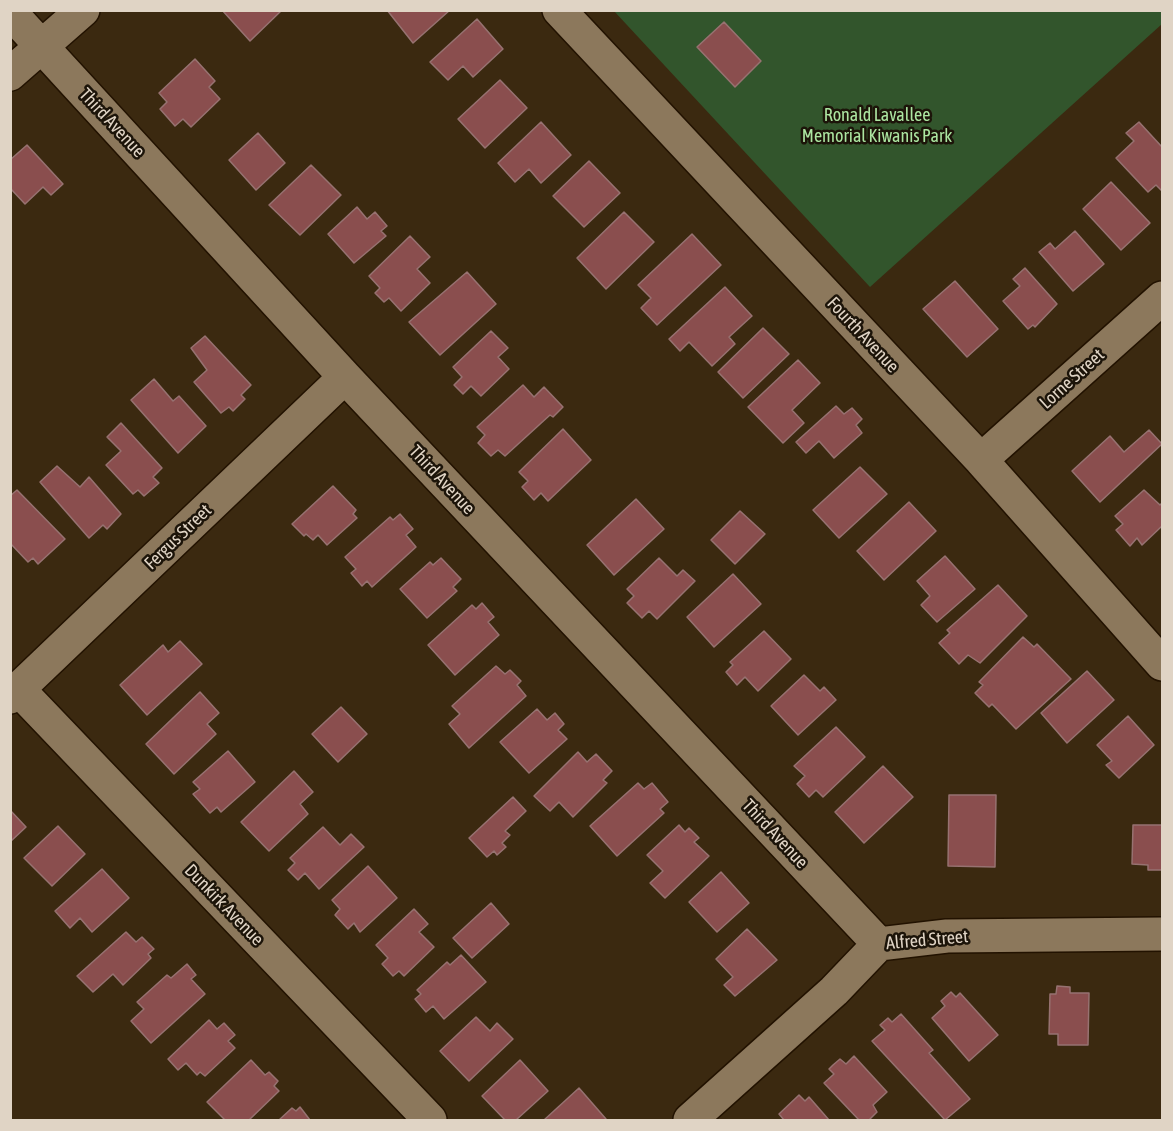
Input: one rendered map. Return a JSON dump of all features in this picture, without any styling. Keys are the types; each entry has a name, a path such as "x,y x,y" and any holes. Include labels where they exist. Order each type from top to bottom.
{"street":[{"path":"10,74 83,10"},
{"name":"Fourth Avenue","path":"559,10 981,460 1162,664"},
{"name":"Third Avenue","path":"10,12 345,377 879,944"},
{"name":"Lorne Street","path":"981,460 1162,298"},
{"name":"Fergus Street","path":"15,693 345,377"},
{"name":"Dunkirk Avenue","path":"15,693 430,1120"},
{"name":"Alfred Street","path":"690,1120 834,990 879,944 947,936 1162,934"}],"green space":[{"name":"Ronald Lavallee Memorial Kiwanis Park","path":"1162,10 1162,24 870,287 614,11"}],"building":[{"path":"222,10 282,10 250,41"},
{"path":"387,10 450,10 413,43"},
{"path":"477,19 503,49 473,77 463,66 448,80 430,62"},
{"path":"724,22 761,61 735,87 697,47"},
{"path":"195,59 215,81 209,87 220,99 191,127 183,119 175,126 160,109 167,102 159,93"},
{"path":"500,80 527,108 485,148 458,119"},
{"path":"541,122 571,155 541,183 529,169 515,182 498,163"},
{"path":"1139,122 1162,147 1162,191 1156,185 1148,192 1116,158 1134,141 1126,133"},
{"path":"258,133 285,163 256,190 229,160"},
{"path":"27,145 63,184 51,195 43,187 25,204 10,188 10,160"},
{"path":"589,161 620,193 584,227 553,196"},
{"path":"311,165 341,195 300,235 269,205"},
{"path":"1111,182 1150,223 1121,250 1083,209"},
{"path":"357,207 367,219 375,212 387,226 381,231 386,236 354,263 328,234"},
{"path":"624,212 654,242 606,289 577,258"},
{"path":"1075,231 1104,264 1073,291 1039,252 1050,243 1055,249"},
{"path":"692,234 721,265 657,325 641,308 651,298 638,285"},
{"path":"410,236 430,257 417,269 430,283 401,311 389,298 384,302 375,293 380,288 369,276"},
{"path":"1025,268 1057,304 1035,327 1033,325 1028,329 1003,301 1020,286 1013,279"},
{"path":"467,272 496,304 440,355 409,322"},
{"path":"955,281 998,329 967,357 923,309"},
{"path":"725,287 752,316 729,337 735,344 712,366 689,342 680,351 669,339"},
{"path":"763,328 789,354 743,398 718,372"},
{"path":"491,331 508,348 498,357 509,369 481,396 471,386 463,394 454,385 462,377 453,367"},
{"path":"205,336 251,385 241,395 245,399 233,411 229,407 221,413 194,382 207,370 191,348"},
{"path":"798,360 820,383 792,410 804,423 783,443 748,407"},
{"path":"154,379 173,401 179,396 206,426 178,453 131,400"},
{"path":"523,385 534,397 544,387 563,407 553,417 550,415 505,456 498,450 491,456 478,443 485,435 477,427"},
{"path":"836,406 844,414 852,408 862,419 856,425 862,433 834,458 819,441 806,453 796,442"},
{"path":"121,423 162,468 153,477 159,483 144,496 138,490 133,494 106,465 121,451 107,437"},
{"path":"563,429 591,460 548,501 541,493 534,500 522,487 528,481 519,472"},
{"path":"1149,430 1162,444 1100,502 1072,471 1110,436 1124,452"},
{"path":"57,466 80,487 89,477 121,514 107,529 103,525 89,538 40,482"},
{"path":"860,467 887,494 839,538 813,510"},
{"path":"333,486 356,510 353,514 357,518 327,545 318,535 313,540 306,534 304,536 292,524"},
{"path":"17,490 65,539 38,564 33,558 28,562 10,543 10,496"},
{"path":"1144,490 1160,505 1162,503 1162,526 1142,545 1137,538 1130,546 1116,530 1123,524 1115,516"},
{"path":"636,499 664,529 614,575 587,545"},
{"path":"909,502 936,531 884,580 857,551"},
{"path":"740,511 765,534 735,564 711,540"},
{"path":"400,514 413,529 406,535 416,547 372,587 367,581 362,586 351,573 356,569 345,557 390,517 393,520"},
{"path":"945,556 975,589 937,622 921,605 930,596 917,581"},
{"path":"441,558 461,579 453,587 457,591 427,618 400,589 430,562 433,565"},
{"path":"659,558 677,576 683,570 695,581 657,619 649,611 642,618 627,603 634,596 627,589"},
{"path":"733,574 761,604 714,647 687,617"},
{"path":"998,585 1027,616 980,663 968,655 959,664 939,643 950,633 947,630"},
{"path":"482,603 494,617 488,622 499,635 455,675 428,645 472,605 476,609"},
{"path":"764,631 791,659 758,691 745,677 737,685 726,672 733,665 730,662"},
{"path":"1023,637 1034,647 1037,644 1071,679 1016,729 992,704 989,707 975,693 983,685 979,682"},
{"path":"180,641 202,664 147,715 120,685 163,645 168,652"},
{"path":"496,666 505,674 510,670 521,681 517,685 526,696 469,748 449,724 460,714 452,706"},
{"path":"1087,671 1114,700 1067,743 1041,713"},
{"path":"804,675 820,691 824,687 836,700 798,735 771,706"},
{"path":"200,692 219,713 207,724 216,734 174,774 146,744"},
{"path":"341,707 367,734 338,762 312,734"},
{"path":"537,709 547,720 555,713 564,724 558,730 567,739 529,773 500,742"},
{"path":"1128,716 1154,745 1119,778 1106,765 1112,761 1097,745"},
{"path":"836,727 865,757 823,797 816,790 809,797 797,784 805,776 794,766"},
{"path":"228,751 255,782 221,812 217,807 210,813 193,794 200,789 193,782"},
{"path":"578,752 587,762 596,754 612,771 603,780 607,783 573,817 559,802 550,811 534,796"},
{"path":"883,766 913,797 864,843 835,812"},
{"path":"294,771 313,792 300,804 308,814 269,851 241,822"},
{"path":"638,783 644,789 652,783 668,802 660,809 664,813 617,856 590,826"},
{"path":"949,795 996,795 995,867 948,866"},
{"path":"513,797 526,811 505,831 510,835 502,843 506,847 497,855 494,851 487,857 469,838"},
{"path":"10,810 26,827 10,842"},
{"path":"679,825 685,832 689,828 699,838 694,842 709,856 665,898 650,883 663,871 647,855"},
{"path":"1133,825 1162,825 1162,870 1148,870 1148,865 1132,864"},
{"path":"58,826 85,854 52,886 24,858"},
{"path":"323,827 340,845 351,834 364,847 319,889 305,873 298,880 288,870 295,863 290,858"},
{"path":"368,866 397,898 360,932 354,923 348,929 335,915 340,909 332,900"},
{"path":"102,869 129,898 92,932 80,918 70,928 55,911"},
{"path":"721,872 749,903 717,932 689,902"},
{"path":"491,903 509,924 472,958 453,938"},
{"path":"414,909 428,924 419,932 434,947 404,976 399,971 393,976 382,964 388,958 376,945"},
{"path":"747,929 777,960 735,996 724,985 733,977 716,959"},
{"path":"126,932 136,942 142,937 154,949 148,954 151,958 123,985 113,974 93,992 77,976"},
{"path":"461,955 486,982 444,1019 433,1006 426,1012 415,999 421,994 417,990 447,962 450,965"},
{"path":"187,964 196,975 191,979 205,994 151,1043 131,1021 144,1009 137,1002 167,975 171,978"},
{"path":"1057,986 1070,987 1070,993 1089,993 1088,1045 1058,1045 1058,1034 1049,1034 1050,994 1056,994"},
{"path":"951,992 956,997 960,993 998,1035 969,1061 932,1018 945,1006 941,1001"},
{"path":"901,1014 933,1050 929,1053 970,1099 945,1120 872,1041 885,1030 880,1025 888,1018 892,1022"},
{"path":"476,1017 490,1031 497,1023 513,1039 469,1081 440,1051"},
{"path":"209,1020 217,1029 224,1023 235,1035 228,1041 235,1048 205,1076 200,1072 197,1075 186,1063 178,1070 168,1059"},
{"path":"854,1056 887,1092 873,1105 877,1112 869,1120 859,1120 824,1083 834,1074 829,1069 833,1065 840,1059 846,1064"},
{"path":"251,1060 265,1075 269,1072 278,1081 274,1086 279,1091 249,1120 225,1120 207,1102"},
{"path":"520,1060 548,1091 516,1120 505,1120 482,1096"},
{"path":"579,1088 606,1119 544,1120"},
{"path":"799,1095 805,1101 809,1097 829,1120 784,1120 779,1114"},
{"path":"300,1107 310,1120 279,1120 292,1108 296,1111"}]}
